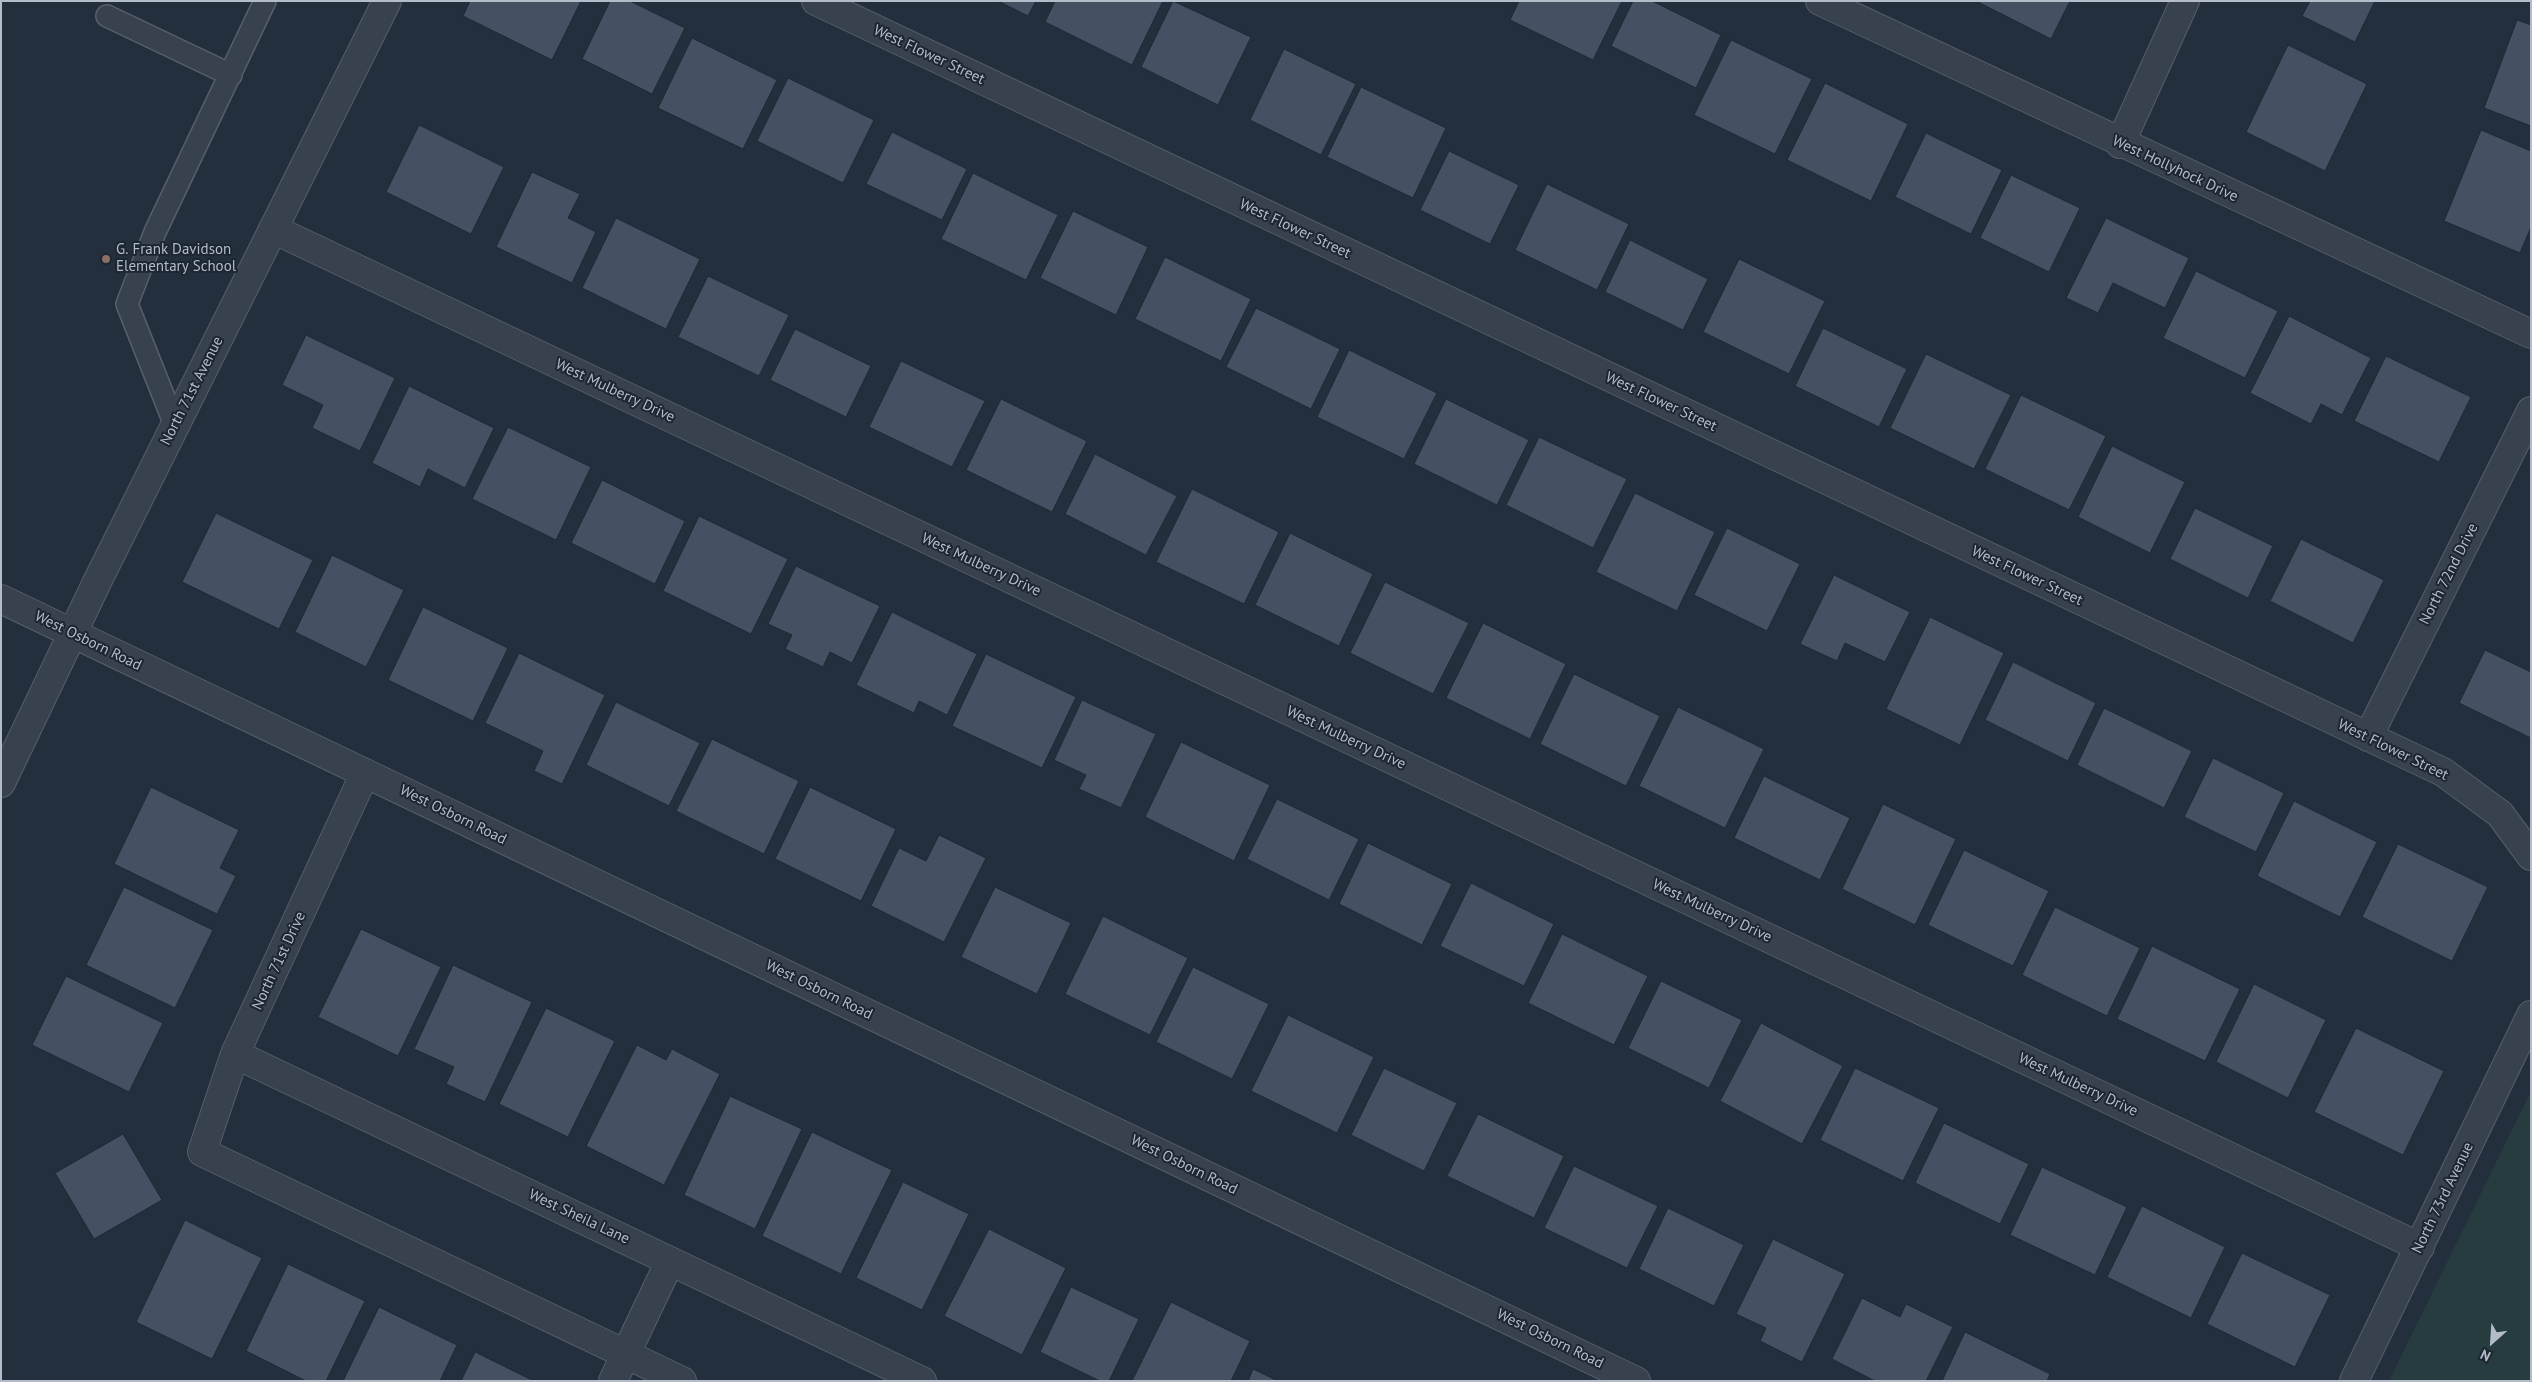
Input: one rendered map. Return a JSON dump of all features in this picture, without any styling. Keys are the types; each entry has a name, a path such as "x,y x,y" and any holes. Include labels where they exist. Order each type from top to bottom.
{"street":[{"name":"North 71st Avenue","path":"1,783 174,425 387,1"},
{"name":"West Flower Street","path":"816,1 2443,772 2500,814 2531,856"},
{"name":"West Hollyhock Drive","path":"1820,1 2120,144 2531,334"},
{"path":"2120,144 2185,1"},
{"name":"West Mulberry Drive","path":"273,229 2420,1247"},
{"name":"North 72nd Drive","path":"2368,737 2531,411"},
{"name":"West Osborn Road","path":"1,599 1636,1381"},
{"name":"North 71st Drive","path":"365,773 235,1054 202,1152 626,1354"},
{"name":"North 73rd Avenue","path":"2354,1381 2531,1015"},
{"name":"West Sheila Lane","path":"235,1054 922,1381"},
{"path":"614,1381 670,1261"},
{"path":"626,1354 682,1381"}],"lane":[{"path":"174,425 127,304 155,232 265,1"},
{"path":"107,16 231,75"}],"green space":[{"path":"2531,1091 2531,1381 2389,1381"}],"building":[{"path":"470,1 581,1 552,60 463,16"},
{"path":"610,1 630,1 685,28 652,94 582,59"},
{"path":"998,1 1036,1 1028,16"},
{"path":"1055,1 1163,1 1132,65 1045,22"},
{"path":"1173,1 1251,37 1218,105 1141,67"},
{"path":"1519,1 1622,1 1593,60 1510,20"},
{"path":"1633,1 1652,1 1721,35 1696,88 1611,46"},
{"path":"1976,1 2070,1 2051,39"},
{"path":"2310,1 2375,1 2355,42 2302,16"},
{"path":"2517,20 2531,25 2531,126 2484,108"},
{"path":"692,38 777,80 743,149 658,108"},
{"path":"1731,40 1812,79 1775,154 1694,115"},
{"path":"2288,45 2367,84 2325,171 2246,132"},
{"path":"1284,49 1356,84 1321,155 1250,120"},
{"path":"788,78 874,120 843,183 757,141"},
{"path":"1825,83 1908,124 1871,201 1787,160"},
{"path":"1361,87 1446,128 1413,198 1327,157"},
{"path":"419,125 504,167 471,234 386,192"},
{"path":"2481,130 2531,151 2531,227 2520,253 2444,221"},
{"path":"892,132 967,169 942,220 866,184"},
{"path":"1926,133 2002,170 1971,234 1895,197"},
{"path":"1449,151 1519,185 1490,244 1420,210"},
{"path":"532,172 580,194 568,218 596,232 572,283 496,247"},
{"path":"973,173 1058,215 1026,280 941,239"},
{"path":"2011,175 2080,208 2049,272 1980,238"},
{"path":"1547,184 1629,224 1597,290 1515,250"},
{"path":"1073,211 1148,247 1116,315 1040,278"},
{"path":"616,218 700,259 666,329 582,288"},
{"path":"2106,218 2189,258 2165,308 2113,283 2098,313 2066,298"},
{"path":"1630,240 1708,279 1683,330 1605,292"},
{"path":"1165,257 1251,299 1221,361 1135,319"},
{"path":"1739,259 1825,301 1789,374 1703,332"},
{"path":"2196,271 2278,311 2245,378 2163,338"},
{"path":"708,276 789,315 759,376 678,337"},
{"path":"1256,308 1340,349 1311,409 1226,367"},
{"path":"2289,316 2371,358 2342,415 2321,404 2311,424 2250,393"},
{"path":"1823,328 1907,369 1879,427 1795,386"},
{"path":"795,329 871,366 846,417 770,380"},
{"path":"306,335 395,378 360,451 312,428 323,405 282,385"},
{"path":"1349,350 1437,393 1404,459 1317,417"},
{"path":"1926,354 2011,395 1974,469 1890,428"},
{"path":"2386,356 2471,397 2439,462 2354,421"},
{"path":"901,361 985,401 952,467 869,427"},
{"path":"409,386 494,428 465,488 428,469 420,487 372,463"},
{"path":"2021,395 2106,436 2069,510 1985,469"},
{"path":"1001,399 1087,441 1052,512 966,470"},
{"path":"1446,399 1529,440 1497,505 1414,464"},
{"path":"508,427 591,467 556,540 472,499"},
{"path":"1539,437 1627,479 1593,548 1506,505"},
{"path":"2112,446 2185,482 2150,553 2078,517"},
{"path":"1095,454 1177,496 1146,555 1065,514"},
{"path":"602,480 685,521 655,584 571,543"},
{"path":"1192,489 1279,532 1244,604 1156,562"},
{"path":"1635,493 1715,532 1677,611 1596,572"},
{"path":"2195,508 2273,546 2248,598 2170,559"},
{"path":"216,513 313,560 279,629 182,582"},
{"path":"699,516 788,559 751,634 663,591"},
{"path":"1727,528 1800,564 1767,631 1694,595"},
{"path":"1290,533 1373,574 1339,646 1255,605"},
{"path":"2301,539 2384,580 2353,643 2270,601"},
{"path":"332,555 404,590 366,667 295,632"},
{"path":"796,566 880,606 852,663 830,652 823,667 785,649 792,635 768,624"},
{"path":"1834,575 1910,612 1885,662 1845,643 1837,661 1800,644"},
{"path":"1385,582 1469,623 1433,694 1350,653"},
{"path":"423,607 508,648 473,721 388,680"},
{"path":"892,612 977,654 947,715 919,701 914,713 856,685"},
{"path":"1930,617 2004,653 1960,745 1886,709"},
{"path":"1483,623 1566,664 1530,739 1446,698"},
{"path":"2485,650 2531,672 2531,738 2459,703"},
{"path":"519,653 605,695 562,784 534,771 543,751 485,723"},
{"path":"986,654 1076,697 1042,768 952,726"},
{"path":"2013,662 2096,703 2068,761 1985,720"},
{"path":"1574,674 1660,716 1626,786 1540,744"},
{"path":"1082,700 1156,734 1121,808 1079,789 1086,775 1054,760"},
{"path":"616,702 700,743 669,806 586,765"},
{"path":"1678,707 1764,749 1725,828 1639,786"},
{"path":"2104,708 2192,751 2164,808 2077,765"},
{"path":"712,739 799,781 764,854 676,811"},
{"path":"1181,742 1270,785 1234,861 1145,817"},
{"path":"2213,758 2284,793 2256,852 2184,817"},
{"path":"1764,776 1850,818 1820,880 1734,838"},
{"path":"151,787 239,830 220,868 236,876 217,914 114,864"},
{"path":"810,787 896,829 861,901 775,859"},
{"path":"1277,799 1359,839 1329,900 1247,859"},
{"path":"2294,801 2377,842 2340,917 2257,876"},
{"path":"1883,804 1956,839 1915,925 1842,889"},
{"path":"939,835 986,858 944,942 871,906 899,848 926,861"},
{"path":"1368,843 1452,884 1422,945 1339,904"},
{"path":"2398,844 2488,887 2452,961 2362,917"},
{"path":"1964,850 2049,891 2013,966 1928,925"},
{"path":"1471,883 1554,924 1524,986 1440,946"},
{"path":"124,887 213,930 175,1008 86,965"},
{"path":"995,887 1071,923 1037,994 961,957"},
{"path":"2055,907 2140,948 2107,1016 2022,975"},
{"path":"1103,916 1188,958 1150,1035 1065,994"},
{"path":"361,929 441,967 398,1056 318,1017"},
{"path":"1562,934 1648,976 1614,1045 1528,1003"},
{"path":"2152,946 2240,989 2205,1061 2117,1019"},
{"path":"453,965 532,1002 485,1102 446,1084 454,1067 414,1049"},
{"path":"1193,967 1269,1004 1232,1079 1156,1042"},
{"path":"66,976 163,1023 129,1092 32,1045"},
{"path":"1661,981 1742,1020 1709,1088 1628,1048"},
{"path":"2254,984 2326,1020 2288,1098 2216,1062"},
{"path":"546,1008 615,1041 568,1137 499,1104"},
{"path":"1288,1015 1374,1057 1337,1133 1251,1091"},
{"path":"1761,1023 1843,1066 1802,1144 1720,1101"},
{"path":"2356,1028 2444,1071 2403,1155 2314,1112"},
{"path":"637,1045 666,1060 672,1049 720,1074 664,1185 586,1146"},
{"path":"1384,1068 1457,1103 1424,1171 1351,1135"},
{"path":"1855,1068 1939,1108 1903,1181 1820,1140"},
{"path":"730,1096 802,1129 755,1229 684,1195"},
{"path":"1478,1114 1564,1156 1534,1218 1447,1176"},
{"path":"1944,1123 2029,1164 2000,1224 1915,1183"},
{"path":"812,1132 892,1170 841,1274 762,1236"},
{"path":"123,1134 162,1200 94,1239 55,1173"},
{"path":"1574,1166 1658,1206 1627,1268 1544,1228"},
{"path":"2042,1167 2127,1207 2095,1275 2010,1235"},
{"path":"903,1182 969,1214 922,1310 856,1278"},
{"path":"2142,1206 2225,1247 2191,1318 2107,1277"},
{"path":"1668,1208 1744,1245 1714,1306 1639,1269"},
{"path":"185,1220 262,1258 212,1359 136,1322"},
{"path":"989,1229 1066,1268 1022,1355 944,1316"},
{"path":"1773,1239 1845,1274 1802,1362 1760,1341 1766,1328 1736,1314"},
{"path":"2242,1253 2330,1295 2295,1367 2207,1324"},
{"path":"288,1264 365,1301 326,1381 306,1381 246,1351"},
{"path":"1071,1287 1139,1319 1109,1381 1100,1381 1040,1352"},
{"path":"1862,1298 1900,1317 1906,1304 1953,1327 1926,1381 1875,1381 1832,1359"},
{"path":"1171,1302 1250,1341 1231,1381 1132,1381"},
{"path":"379,1307 457,1345 440,1381 343,1381"},
{"path":"1965,1332 2050,1374 2047,1381 1942,1381"},
{"path":"475,1352 534,1381 461,1381"},
{"path":"1253,1369 1278,1381 1248,1381"}],"place":[{"name":"G. Frank Davidson Elementary School","path":"106,259"}]}
